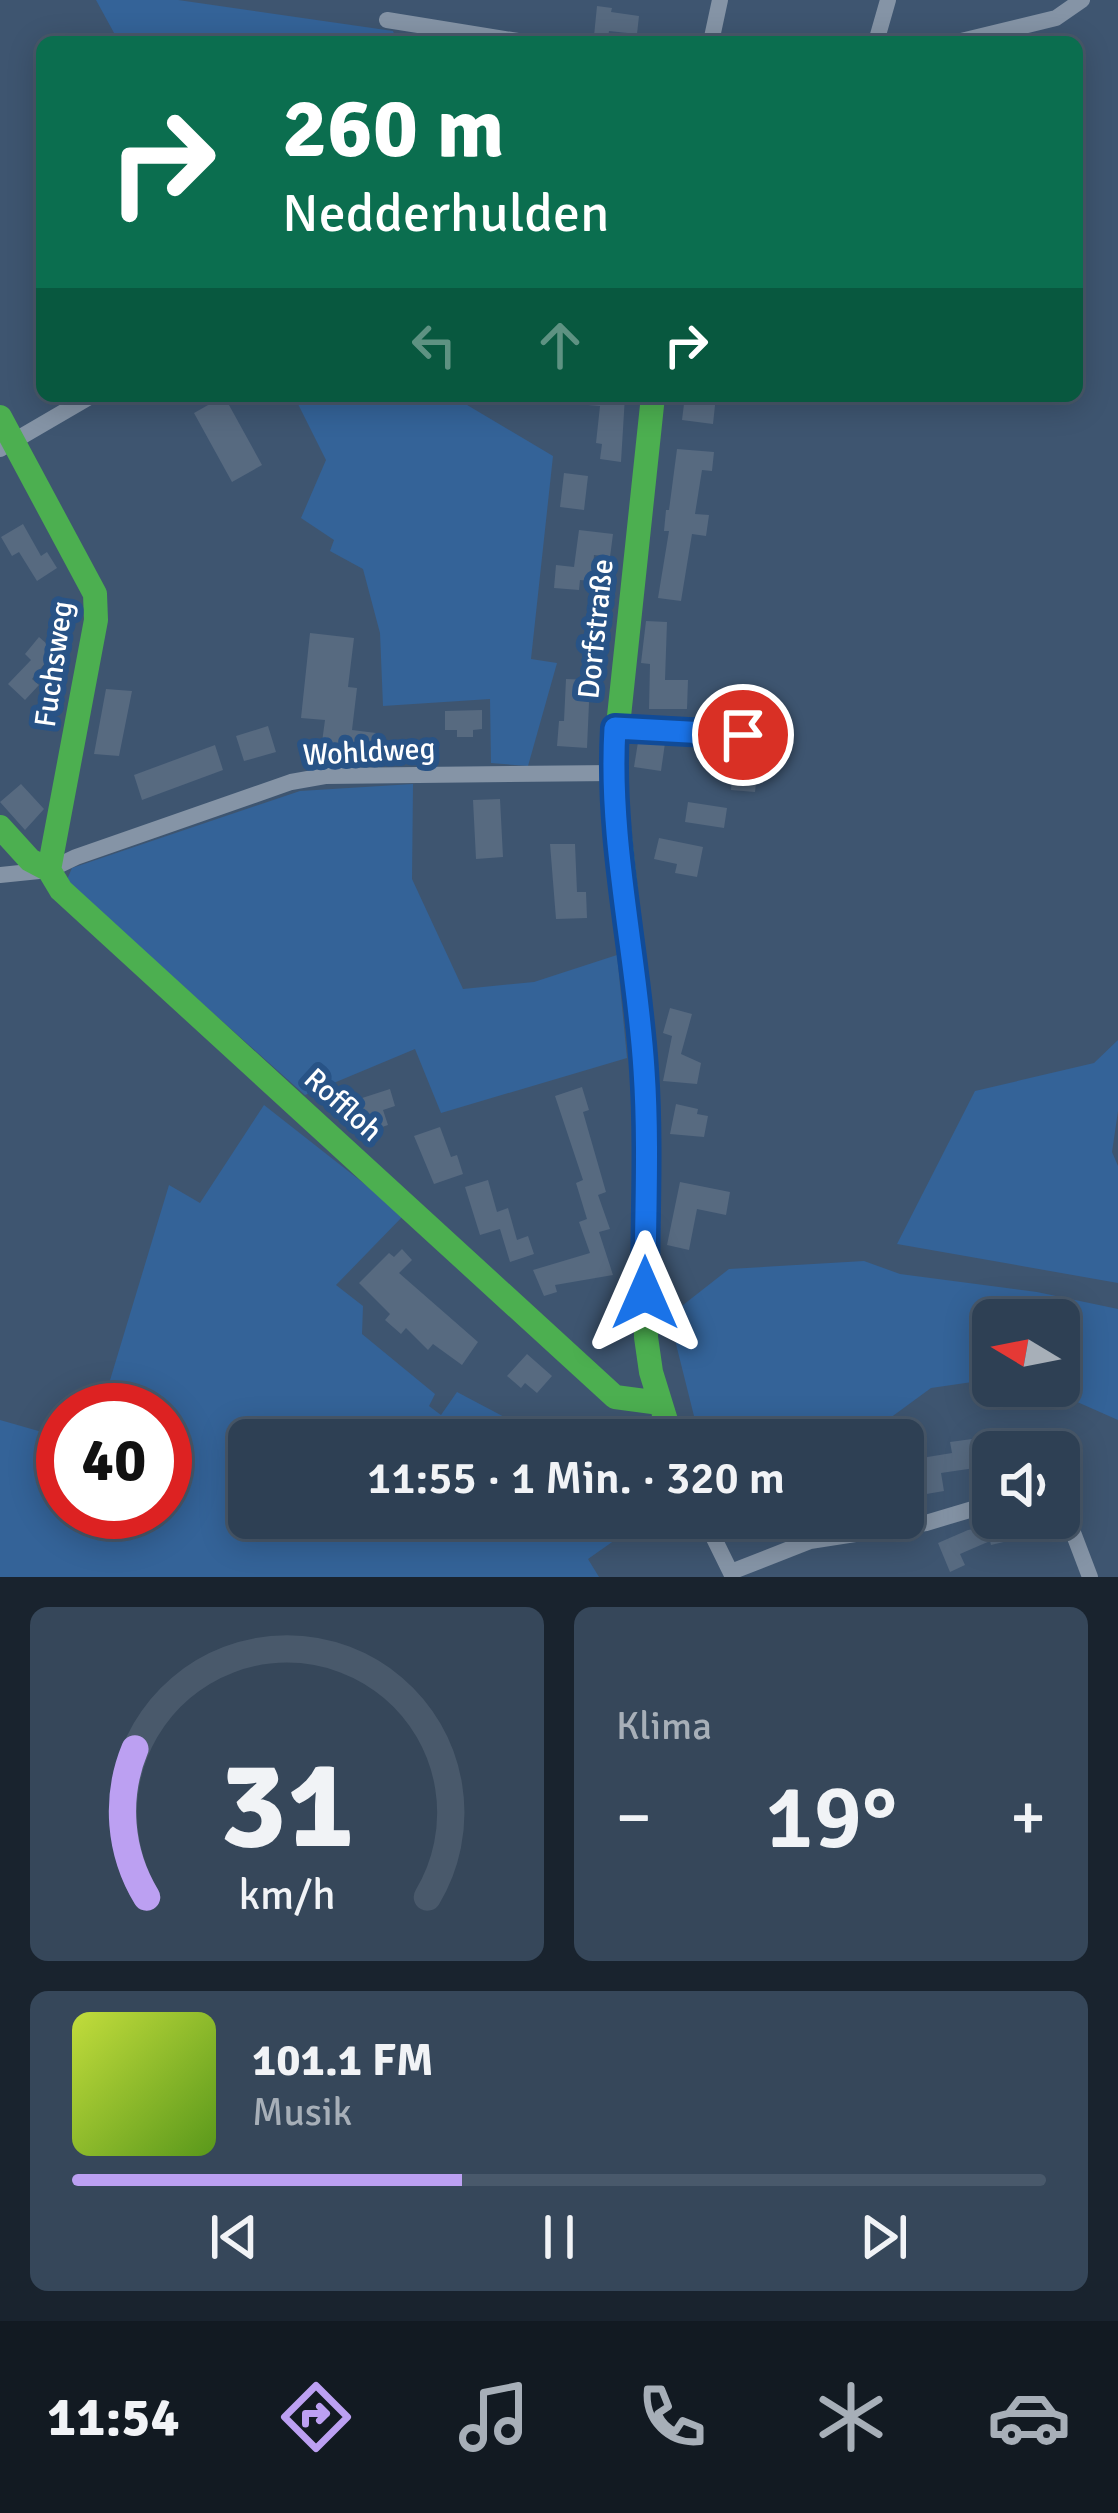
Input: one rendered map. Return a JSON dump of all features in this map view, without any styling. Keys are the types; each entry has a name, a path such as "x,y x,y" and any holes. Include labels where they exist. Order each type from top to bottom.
{"street":[{"path":"712,36 720,0"},
{"path":"878,36 888,0"},
{"path":"982,36 1056,18 1082,0"},
{"path":"387,20 487,36"},
{"path":"6,444 80,402"},
{"name":"Dorfstraße","path":"652,402 613,773 644,1070 646,1337 665,1419"},
{"name":"Fuchsweg","path":"0,417 6,444 95,594 96,620 50,870"},
{"path":"615,728 743,735"},
{"name":"Wohldweg","path":"0,875 50,870 292,782 325,776 613,773"},
{"name":"Roffloh","path":"0,827 30,860 50,870 62,890 615,1397 660,1403"},
{"path":"714,1539 732,1575 810,1541 926,1522 972,1509"},
{"path":"1076,1539 1090,1577"}],"shaded area":[{"path":"96,0 178,0 393,31 395,36 116,36"},
{"path":"297,402 462,402 553,456 531,659 557,663 528,766 491,763 490,699 383,706 380,633 363,569 330,551 334,540 301,518 326,460"},
{"path":"413,784 412,879 463,989 534,982 617,955 627,1058 441,1113 415,1049 305,1095 66,882 72,868 300,791"},
{"path":"1118,1040 1118,1111 1112,1152 1118,1166 1118,1283 897,1244 975,1091 1094,1063"},
{"path":"264,1105 404,1215 336,1285 363,1306 362,1334 435,1394 429,1406 441,1415 457,1392 508,1419 228,1419 228,1539 614,1539 588,1559 599,1577 0,1577 0,1420 36,1430 36,1539 192,1539 192,1383 109,1383 169,1185 200,1203"},
{"path":"864,1261 900,1274 1070,1299 972,1299 972,1382 931,1388 889,1419 695,1419 669,1316 729,1269"},
{"path":"1080,1301 1118,1309 1118,1420 1080,1403"}],"building":[{"path":"597,6 639,16 637,34 609,31 608,36 594,36"},
{"path":"213,402 227,402 262,465 232,482 194,413"},
{"path":"625,402 621,462 600,459 602,444 596,443 600,406 576,404"},
{"path":"684,402 715,402 713,424 682,420"},
{"path":"677,449 714,452 712,471 702,470 695,514 709,515 706,536 692,534 681,601 658,598"},
{"path":"564,473 588,476 584,510 560,507"},
{"path":"23,524 41,556 47,552 57,568 37,581 19,552 12,556 1,537"},
{"path":"579,530 613,534 610,557 594,555 592,581 580,580 579,590 554,588 556,565 574,567"},
{"path":"646,621 667,622 665,680 688,680 687,709 649,709 650,664 641,663"},
{"path":"310,633 354,638 348,687 357,688 352,730 376,733 373,762 320,757 325,720 301,718"},
{"path":"39,637 55,651 32,679 39,685 25,700 8,684 31,660 25,654"},
{"path":"566,679 590,680 587,748 557,746 559,721 564,721"},
{"path":"106,689 132,691 119,756 94,754"},
{"path":"482,710 482,729 473,730 473,737 457,737 457,730 445,730 445,711"},
{"path":"268,726 276,752 244,761 236,736"},
{"path":"638,742 665,743 661,771 634,767"},
{"path":"215,745 223,770 142,800 134,775"},
{"path":"708,746 775,756 773,775 757,774 755,792 731,790 733,763 708,762"},
{"path":"21,784 44,809 25,830 0,802"},
{"path":"500,799 503,857 476,859 473,800"},
{"path":"688,802 727,808 724,828 685,822"},
{"path":"659,838 703,847 697,877 675,873 677,864 654,859"},
{"path":"550,844 575,844 577,892 586,892 587,918 556,919"},
{"path":"670,1008 692,1014 681,1054 701,1063 697,1084 663,1081 672,1036 663,1033"},
{"path":"582,1087 589,1110 583,1112 606,1192 598,1195 610,1229 599,1232 613,1275 555,1285 557,1292 544,1296 533,1270 590,1253 579,1222 587,1219 576,1183 583,1180 555,1096"},
{"path":"390,1089 395,1106 383,1110 388,1125 370,1131 359,1099"},
{"path":"676,1104 708,1116 704,1137 670,1134"},
{"path":"440,1127 463,1174 434,1184 414,1136"},
{"path":"488,1180 497,1212 508,1208 517,1240 528,1236 534,1254 510,1262 500,1229 480,1235 465,1187"},
{"path":"680,1182 730,1192 726,1215 697,1209 689,1250 667,1245"},
{"path":"402,1249 412,1260 399,1273 478,1342 462,1365 433,1344 428,1350 406,1328 401,1334 385,1320 390,1314 359,1283 389,1253 394,1257"},
{"path":"527,1354 552,1376 537,1393 507,1376"},
{"path":"972,1439 972,1468 941,1473 944,1491 924,1494 924,1458 952,1453 950,1442"},
{"path":"972,1529 972,1539 1012,1540 991,1545 990,1541 960,1554 965,1565 950,1572 938,1543"}],"traffic: fast":[{"path":"652,402 613,773 645,1069 646,1337 666,1419"},
{"path":"0,417 95,594 96,620 49,870"},
{"path":"0,827 30,860 49,870 61,890 615,1397 660,1403"}],"route":[{"path":"645,1293 644,1070 617,842 615,728 743,735"}]}
